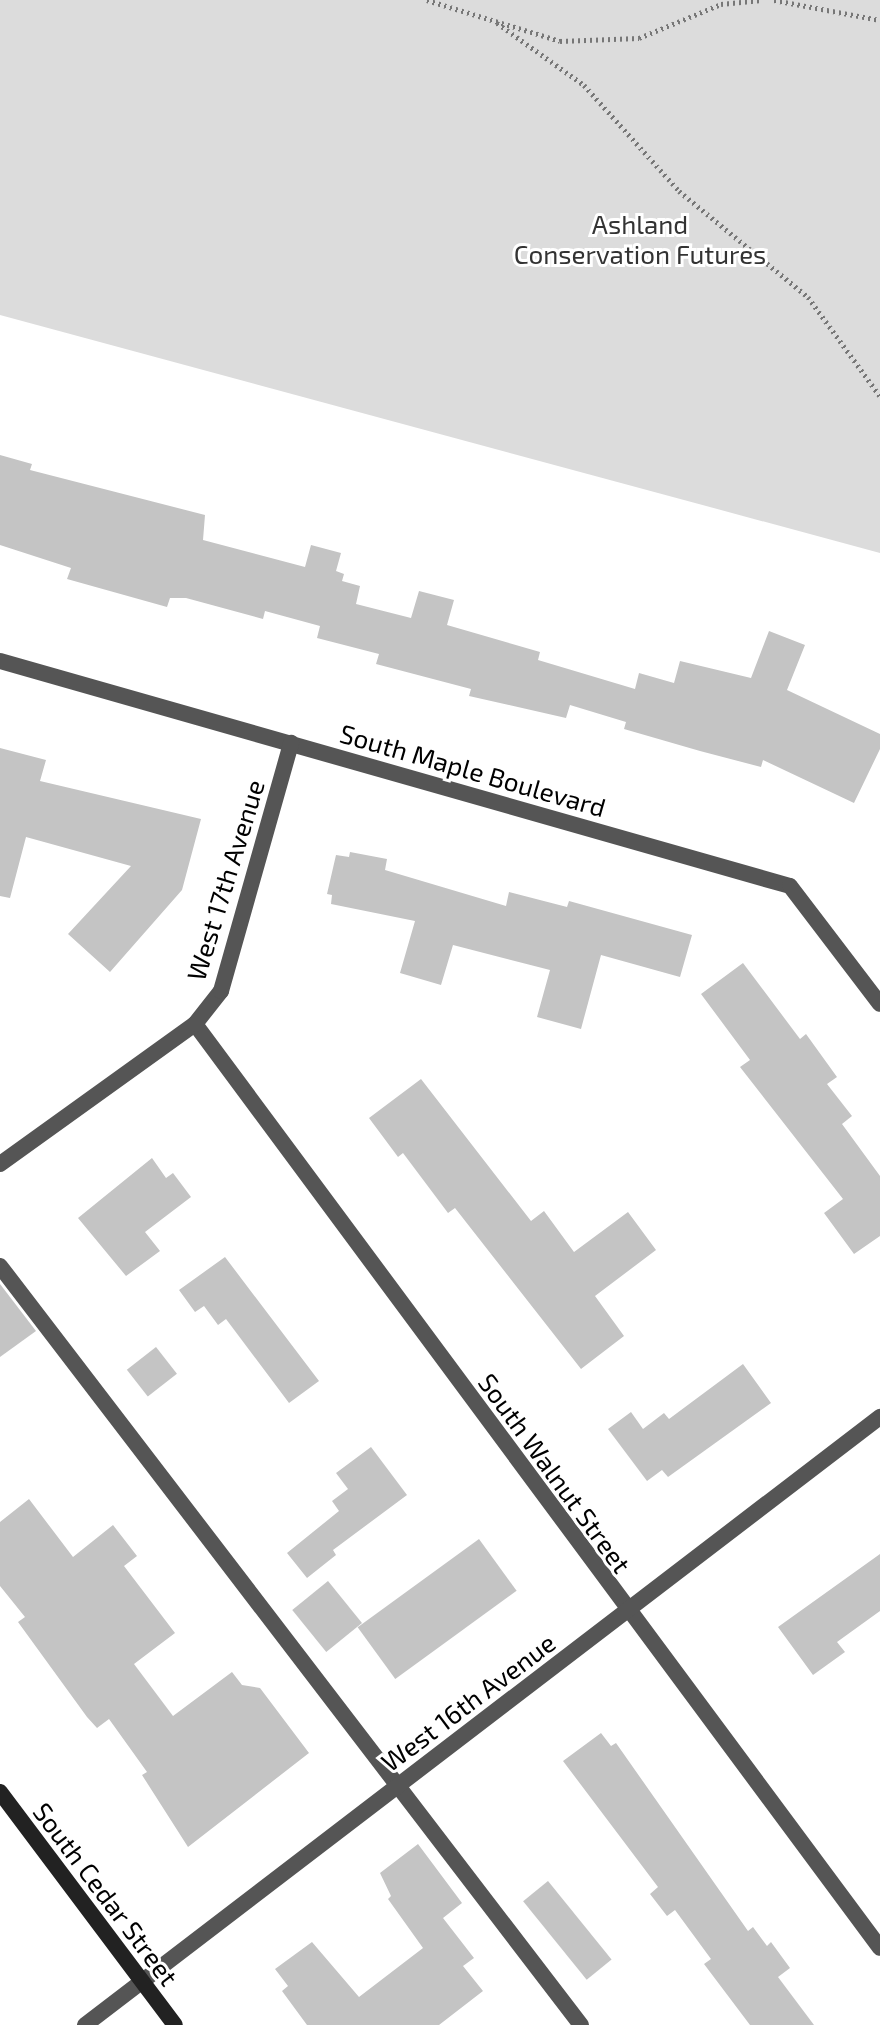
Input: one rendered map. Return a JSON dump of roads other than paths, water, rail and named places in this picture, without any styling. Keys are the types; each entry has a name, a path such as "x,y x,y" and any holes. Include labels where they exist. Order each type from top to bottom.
{"main road":[{"name":"South Cedar Street","path":"0,1792 175,2025"}],"street":[{"name":"South Maple Boulevard","path":"0,661 790,886 880,1004"},
{"name":"West 17th Avenue","path":"0,1164 195,1024 221,991 291,743"},
{"name":"South Walnut Street","path":"195,1024 626,1611 880,1948"},
{"path":"0,1266 581,2025"},
{"name":"West 16th Avenue","path":"85,2025 880,1417"}],"park label":[{"name":"Ashland Conservation Futures","path":"640,239"}]}
